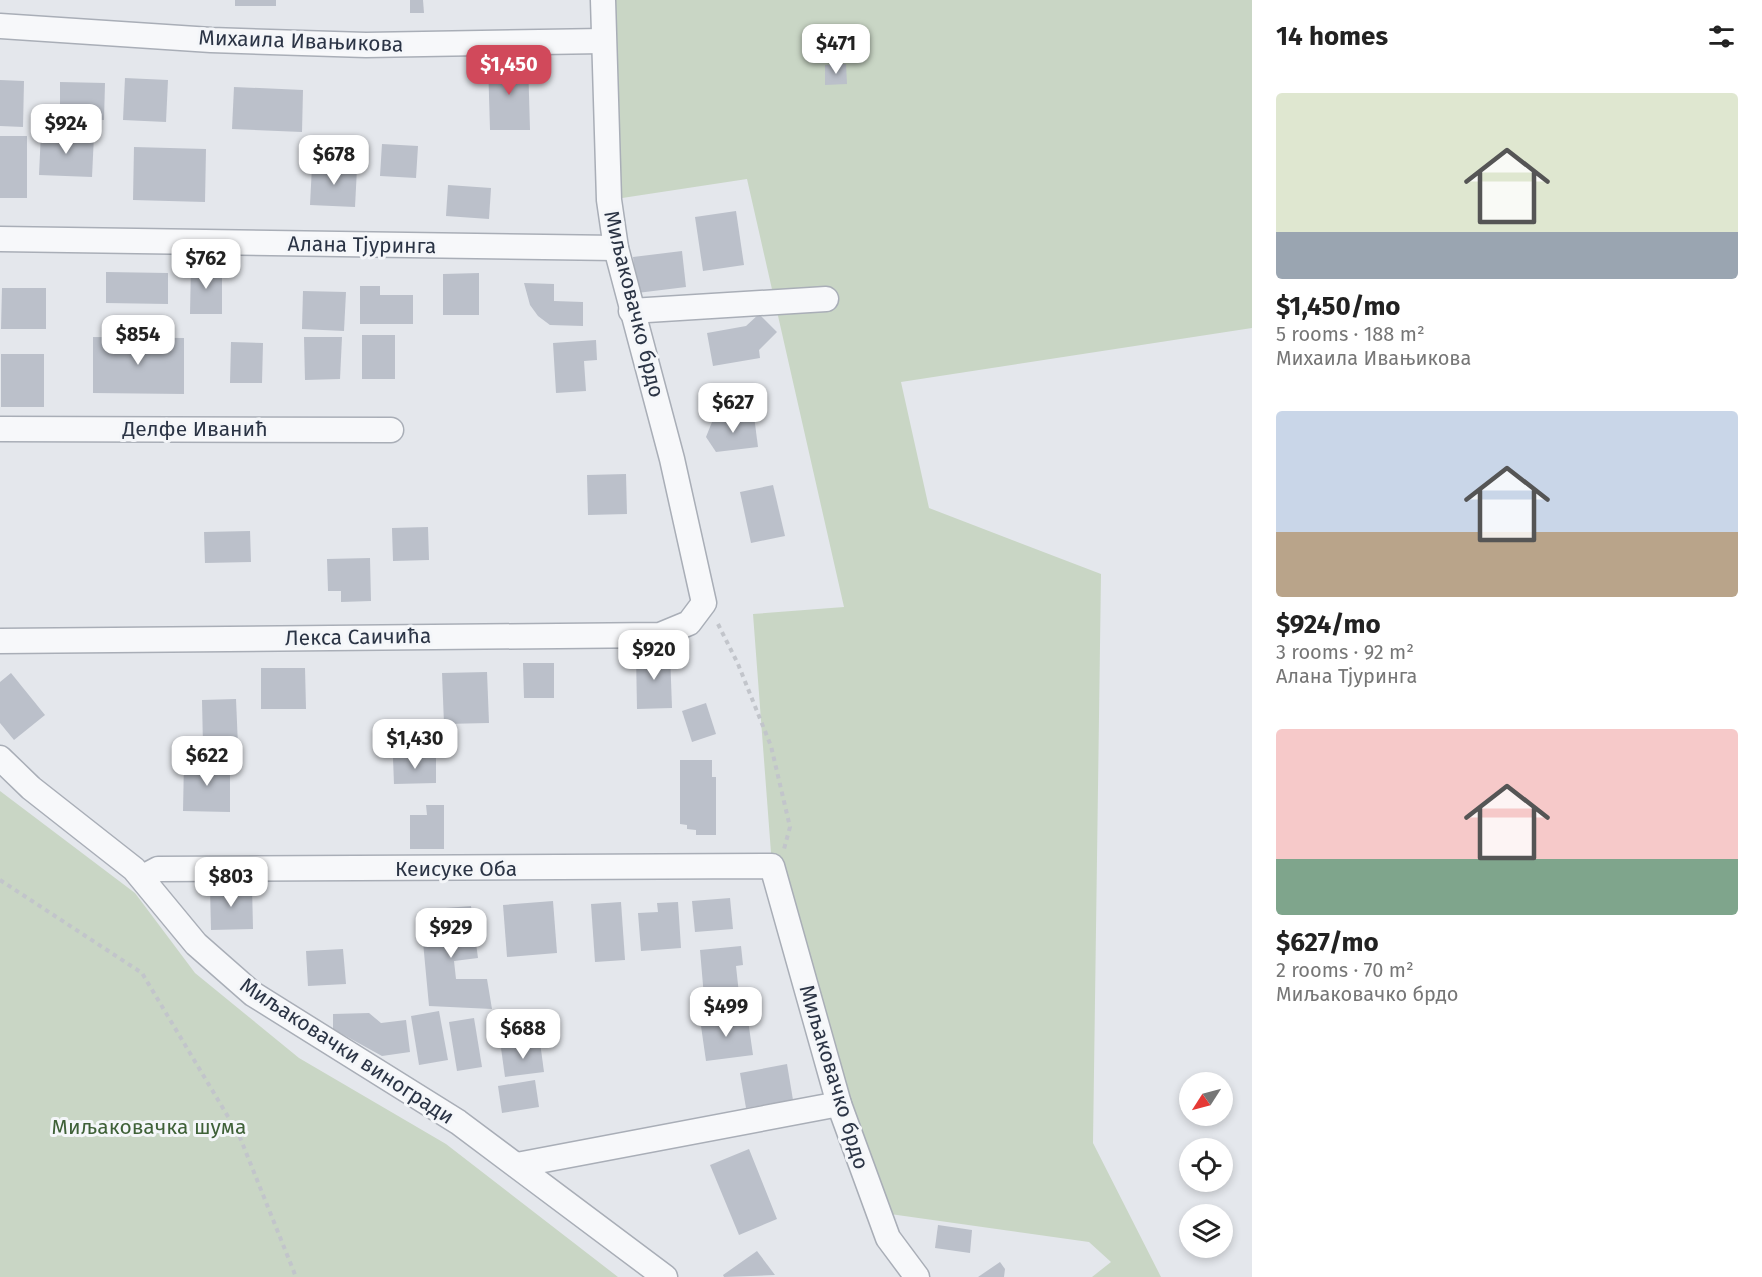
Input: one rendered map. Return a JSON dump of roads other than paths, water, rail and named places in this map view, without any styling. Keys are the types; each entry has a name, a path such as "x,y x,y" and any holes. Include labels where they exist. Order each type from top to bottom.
{"street":[{"name":"Миљаковачко брдо","path":"603,0 609,200 616,248 672,459 704,603"},
{"name":"Михаила Ивањикова","path":"0,26 211,40 366,45 603,41"},
{"name":"Алана Тјуринга","path":"0,239 616,248"},
{"path":"632,311 826,298"},
{"name":"Делфе Иванић","path":"0,429 391,430"},
{"name":"Лекса Саичића","path":"0,641 660,635 689,623 704,603"},
{"name":"Миљаковачки виногради","path":"0,758 31,788 100,840 142,877 196,944 253,994 458,1122 665,1277"},
{"name":"Миљаковачко брдо","path":"772,866 839,1104 888,1238 917,1277"},
{"name":"Кеисуке Оба","path":"142,877 158,869 772,866"},
{"path":"517,1165 839,1104"}],"park label":[{"name":"Миљаковачка шума","path":"149,1127"}]}
